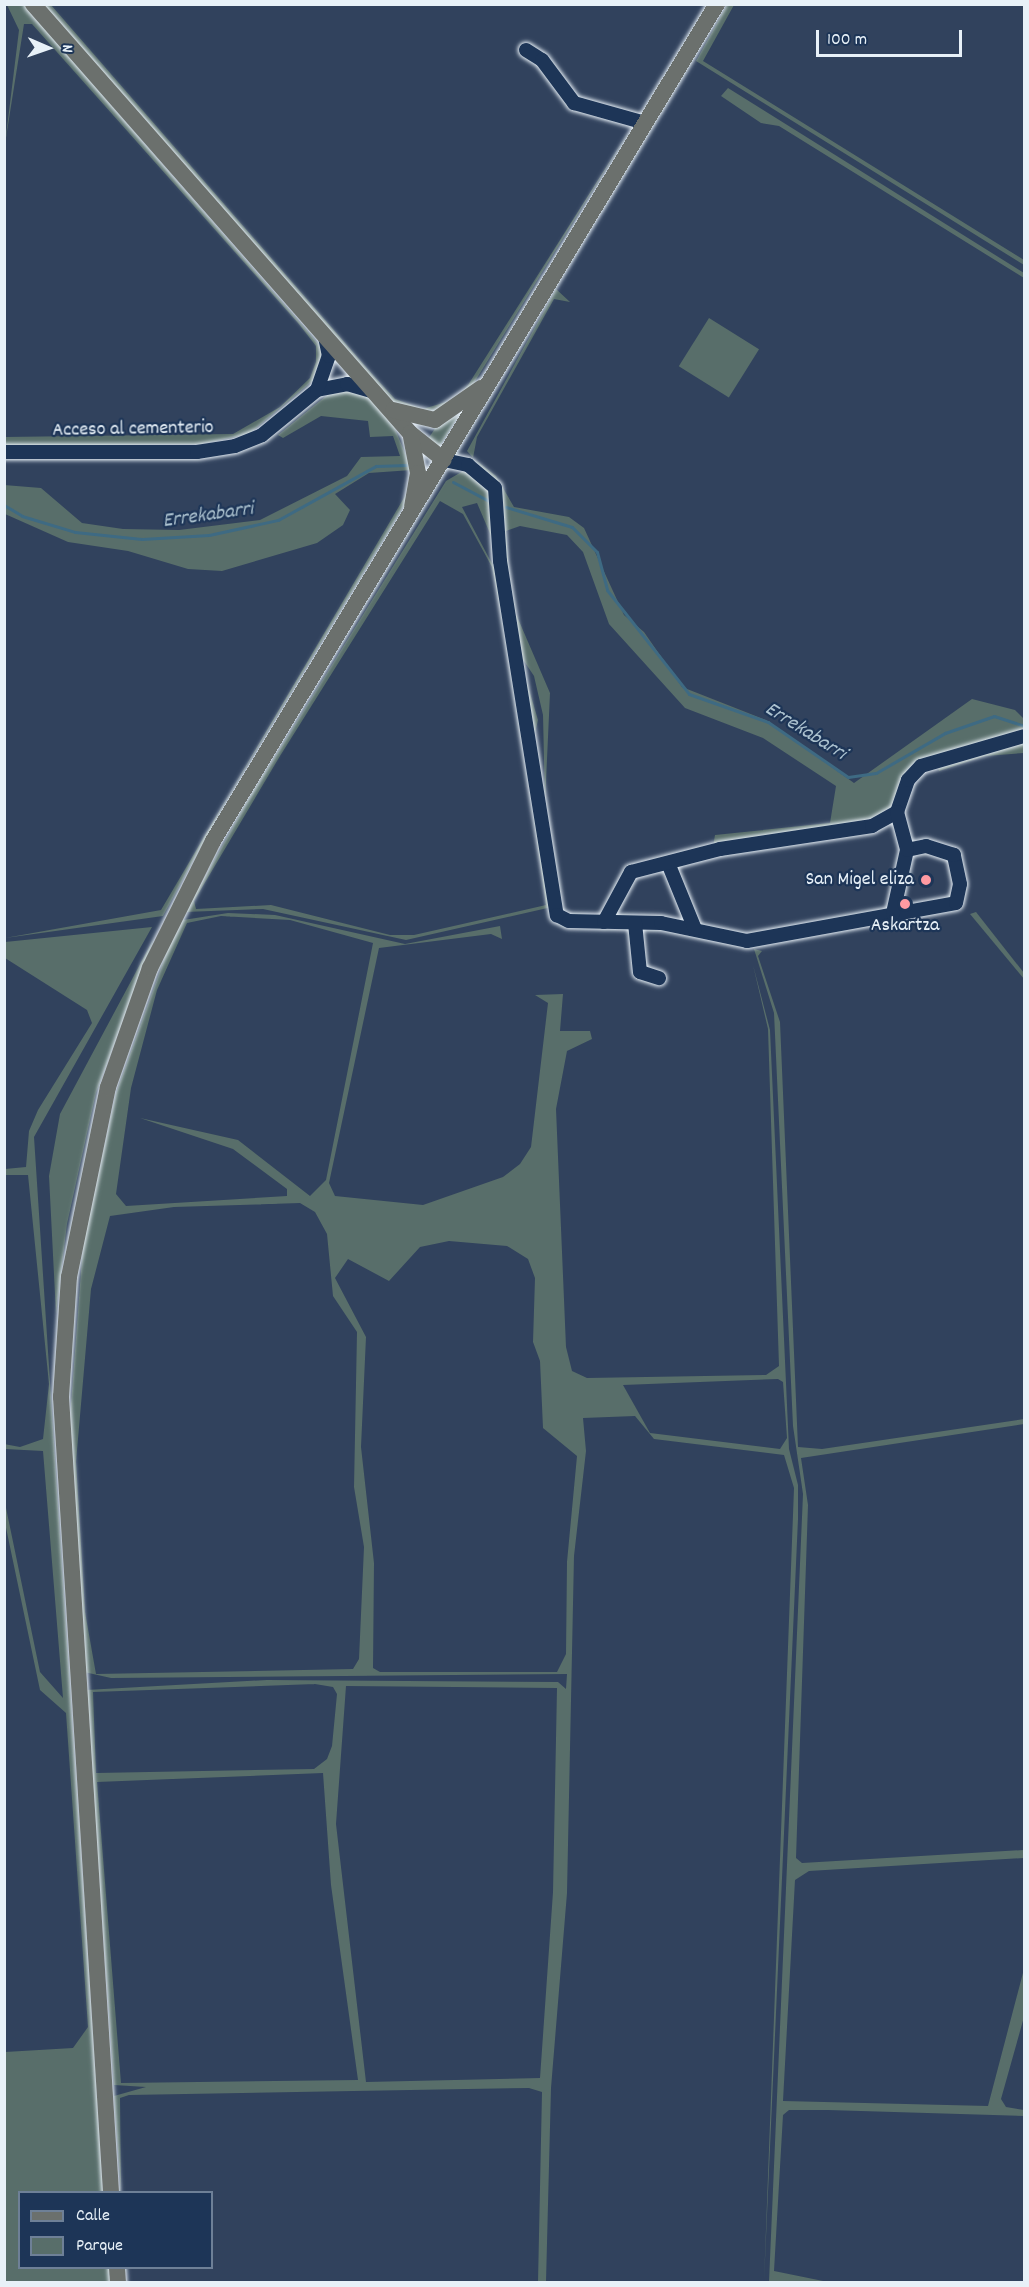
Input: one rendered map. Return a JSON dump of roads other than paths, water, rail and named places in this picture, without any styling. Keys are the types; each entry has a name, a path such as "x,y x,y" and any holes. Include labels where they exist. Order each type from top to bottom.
{"main road":[{"path":"33,4 422,447 444,460"},
{"path":"111,2191 61,1446 66,1314 79,1209 130,1018 172,920 213,841 408,522 717,4"},
{"path":"422,447 435,420 493,378"},
{"path":"387,408 418,420 435,420"},
{"path":"408,522 418,473 410,433"}],"street":[{"path":"526,50 542,60 574,103 645,123"},
{"path":"325,337 329,356 323,385 347,384 374,392"},
{"name":"Acceso al cementerio","path":"4,452 197,452 234,446 262,435 347,363"},
{"path":"444,460 468,465 495,488 500,561 557,915 569,921 635,923 695,930 747,940 956,903 960,884 954,855 926,846 907,850"},
{"path":"893,913 907,850 897,812 908,780 921,766 1024,736"},
{"path":"604,922 631,872 720,849 872,826 897,812"},
{"path":"668,863 695,930"},
{"path":"635,923 640,972 658,978"}],"waterway":[{"name":"Errekabarri","path":"4,505 22,516 75,532 142,539 209,535 278,520 376,466 407,465"},
{"name":"Errekabarri","path":"453,482 491,502"},
{"name":"Errekabarri","path":"506,507 572,527 597,552 607,590 689,694 768,722 848,777 876,773 945,733 994,716 1024,726"}],"place":[{"name":"San Migel eliza","path":"926,880"},
{"name":"Askartza","path":"905,904"}]}
